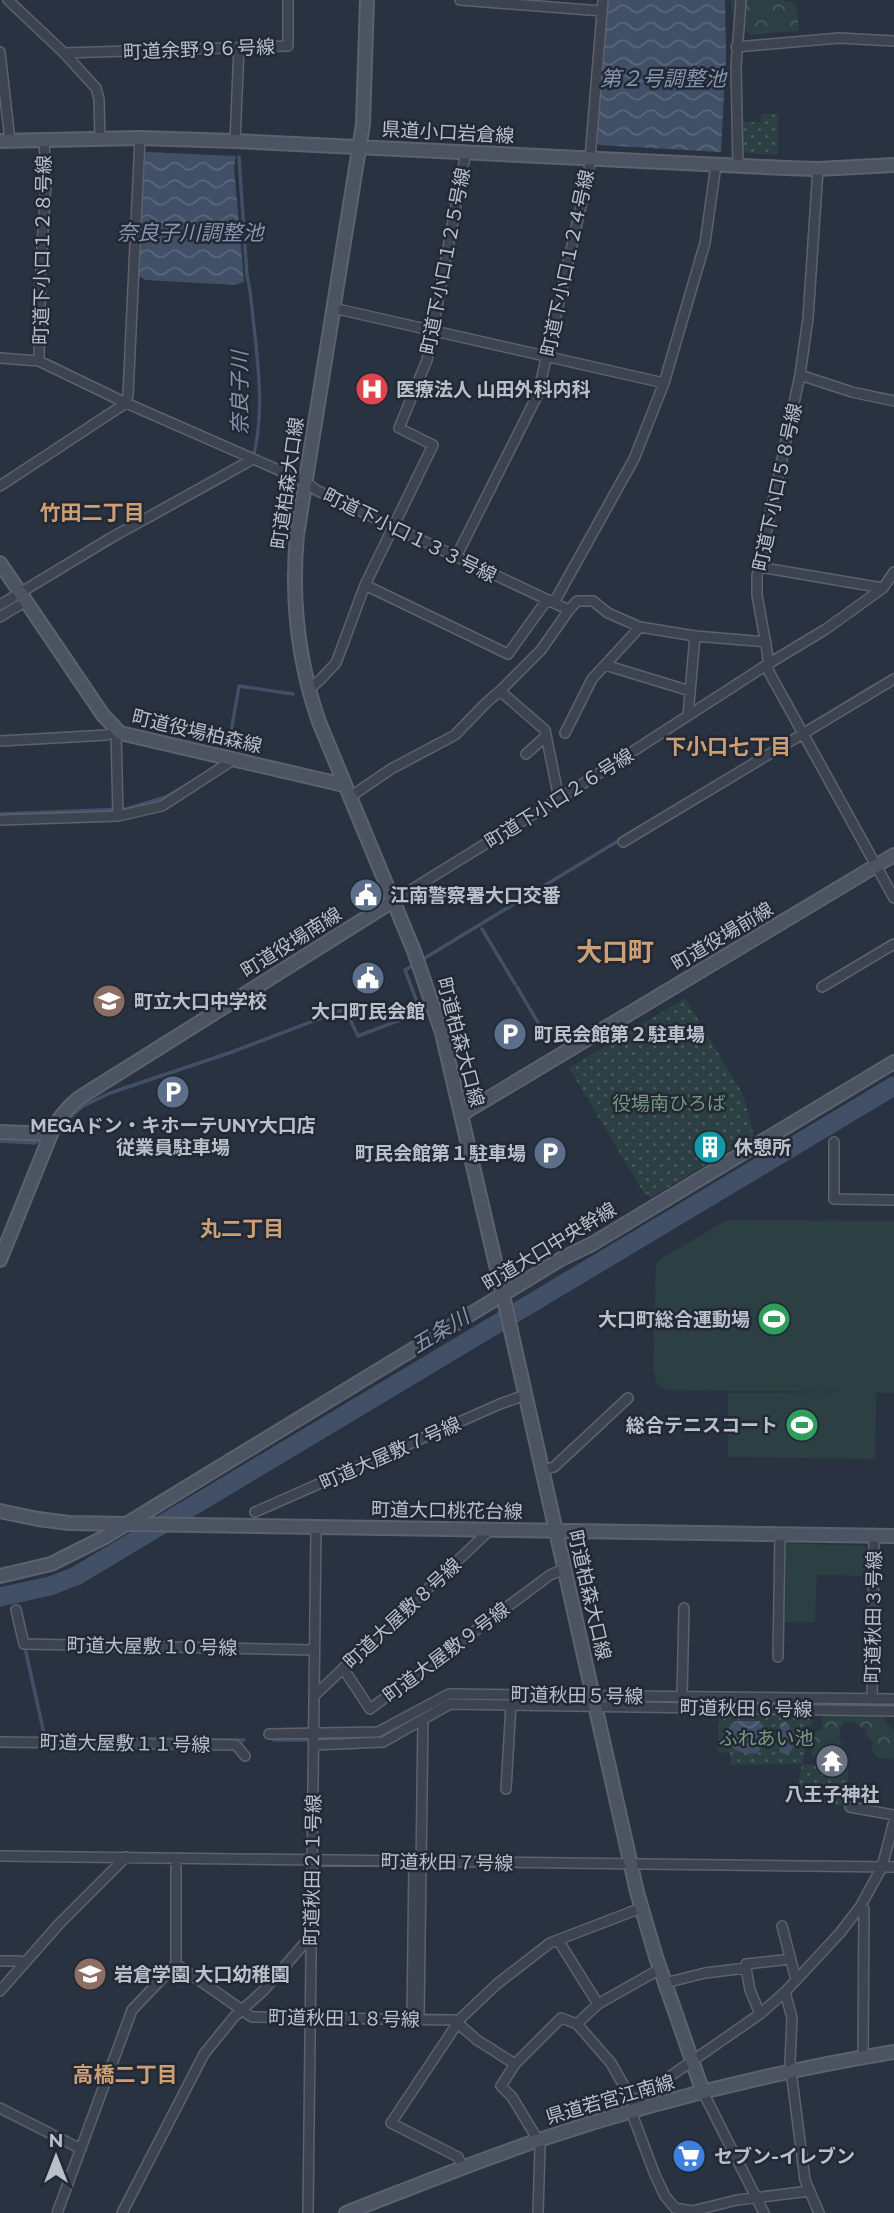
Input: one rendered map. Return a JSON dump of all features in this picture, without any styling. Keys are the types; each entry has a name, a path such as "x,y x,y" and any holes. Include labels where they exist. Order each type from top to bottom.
{"street":[{"path":"8,0 64,53 98,93 100,139"},
{"name":"町道余野９６号線","path":"64,53 288,46 288,0"},
{"name":"町道柏森大口線","path":"367,0 363,124 297,535 295,581 298,637 319,722 429,992 462,1114 641,1908 703,2092"},
{"path":"460,0 516,2 602,11"},
{"name":"町道下小口１２４号線","path":"456,557 538,394 589,171 603,0"},
{"path":"738,166 736,47 741,0"},
{"path":"736,47 839,38 894,41"},
{"path":"235,141 239,47"},
{"path":"0,52 5,141"},
{"path":"0,486 126,402 140,138"},
{"name":"県道小口岩倉線","path":"5,141 140,138 818,169 894,165"},
{"name":"町道下小口１２８号線","path":"39,361 46,182 44,140"},
{"name":"町道下小口１２５号線","path":"309,689 336,663 365,585 432,445 399,428 427,360 466,152"},
{"path":"365,585 508,654 544,604 555,599 634,459 664,383 705,243 716,165"},
{"name":"町道下小口５８号線","path":"818,169 808,318 800,374 759,567 757,595 766,642 768,672 894,898"},
{"path":"333,308 664,383"},
{"name":"町道下小口１３３号線","path":"0,358 39,361 306,482 316,490 569,610"},
{"path":"800,374 894,401"},
{"path":"0,617 23,597 109,539 253,459"},
{"name":"町道役場柏森線","path":"0,563 116,731 347,791"},
{"path":"759,567 883,587"},
{"name":"町道下小口２６号線","path":"393,901 826,629 883,587 894,572"},
{"path":"0,605 23,597"},
{"path":"347,791 455,735 541,650 577,601 593,601 608,613 639,627 695,636 766,642"},
{"path":"565,733 592,679 639,627"},
{"path":"688,715 695,636"},
{"path":"605,666 691,691"},
{"path":"623,842 894,679"},
{"path":"500,691 545,730 559,799"},
{"path":"0,741 107,735 116,731 118,816"},
{"path":"526,754 546,736"},
{"path":"0,820 118,816 162,806 233,760"},
{"name":"町道役場前線","path":"462,1114 894,855"},
{"name":"町道役場南線","path":"0,1260 51,1134 61,1116 79,1098 393,901"},
{"path":"822,987 894,944"},
{"name":"町道大口中央幹線","path":"0,1576 51,1564 132,1524 503,1295 894,1062"},
{"path":"0,1132 51,1134"},
{"path":"834,1142 834,1199 894,1200"},
{"name":"町道大屋敷７号線","path":"255,1512 525,1395"},
{"path":"542,1469 555,1467 628,1398"},
{"name":"町道大口桃花台線","path":"0,1511 54,1522 894,1536"},
{"name":"町道秋田２１号線","path":"308,2213 316,1527"},
{"name":"町道大屋敷８号線","path":"314,1696 490,1530"},
{"path":"778,1657 780,1534"},
{"name":"町道秋田３号線","path":"872,1699 874,1536"},
{"name":"町道大屋敷９号線","path":"343,1668 370,1709 550,1575 564,1569"},
{"path":"682,1697 684,1608"},
{"name":"町道大屋敷１０号線","path":"16,1610 24,1644 314,1650"},
{"name":"町道秋田５号線","path":"269,1734 314,1740 379,1732 449,1693 594,1701 682,1697 894,1699"},
{"name":"町道秋田６号線","path":"314,1740 383,1742 450,1704 511,1705 594,1701 894,1711"},
{"path":"506,1789 511,1705"},
{"path":"415,2019 417,1861 423,1720"},
{"name":"町道大屋敷１１号線","path":"0,1742 236,1745 244,1756"},
{"path":"850,1807 894,1815"},
{"path":"633,2107 760,2014 785,1992 839,1934 860,1907 882,1867 894,1821"},
{"name":"町道秋田７号線","path":"0,1856 894,1867"},
{"path":"0,1992 59,1924 127,1857"},
{"path":"57,2213 132,2010 176,1965 176,1858"},
{"path":"860,1907 864,1909 863,2057"},
{"path":"463,2168 458,2157 391,2123 458,2022 496,1984 542,1948 641,1908"},
{"path":"782,1926 796,1980"},
{"path":"122,2213 204,2054 234,2017 264,1991 311,1939"},
{"path":"558,1940 598,2004"},
{"path":"760,2014 750,1990 746,1964 791,1959"},
{"path":"0,1961 20,1961 23,1965"},
{"name":"町道秋田１８号線","path":"176,1965 252,2017 458,2022"},
{"path":"665,1983 705,1973 746,1968"},
{"path":"577,2024 598,2004 660,1969"},
{"path":"785,1992 792,2018 791,2072 805,2180 819,2213"},
{"path":"538,2213 538,2140 512,2097 501,2086 515,2064 561,2018 577,2024 611,2063 633,2107 655,2175 665,2196 675,2208 703,2211 757,2197 810,2191"},
{"path":"458,2022 477,2040 515,2064"},
{"name":"県道若宮江南線","path":"345,2213 633,2107 894,2052"},
{"path":"703,2092 764,2213"},
{"path":"0,2108 81,2149"}],"green space":[{"path":"731,0 783,0 796,4 799,31 750,35 736,20"},
{"path":"761,114 778,114 778,155 742,153 742,122 761,122"},
{"name":"役場南ひろば","path":"685,998 743,1094 754,1136 650,1198 648,1194 645,1195 569,1068"},
{"name":"大口町総合運動場","path":"727,1220 894,1221 894,1393 876,1393 875,1459 728,1457 728,1393 841,1392 669,1390 657,1383 653,1370 656,1264"},
{"path":"786,1543 865,1546 869,1551 870,1576 817,1575 815,1622 785,1622"},
{"path":"835,1706 861,1706 876,1710 894,1730 894,1760 876,1756 871,1750 873,1742 866,1736 867,1731 851,1721 842,1724 840,1730 844,1755 838,1769 828,1770 813,1757 811,1755 815,1733 823,1728 821,1718 827,1710"},
{"name":"ふれあい池","path":"719,1710 814,1712 802,1764 730,1765 730,1753 718,1752"},
{"path":"802,1764 848,1766 848,1807 795,1798"}],"water":[{"name":"第２号調整池","path":"607,0 725,0 726,56 721,152 599,145 595,141"},
{"name":"奈良子川調整池","path":"145,152 236,156 234,167 244,282 235,285 145,280 139,276"},
{"path":"734,1721 759,1721 769,1731 769,1739 757,1753 749,1754 730,1746 726,1735"},
{"path":"783,1722 788,1725 793,1739 792,1750 785,1754 780,1752 780,1724"}],"waterway":[{"name":"奈良子川","path":"239,157 247,276 260,395 253,458"},
{"name":"奈良子川","path":"147,523 249,464"},
{"name":"奈良子川","path":"104,547 118,539"},
{"name":"奈良子川","path":"0,611 20,599"},
{"path":"60,1126 83,1106 110,1093 229,1053 345,1009 358,1036 416,1014 420,1010 405,970 877,684"},
{"path":"225,754 239,686 293,694"},
{"path":"0,814 126,809 166,797 193,781"},
{"path":"482,929 515,984"},
{"path":"517,987 550,1043"},
{"name":"五条川","path":"0,1597 50,1586 76,1576 894,1086"},
{"path":"0,1141 35,1143 42,1138"},
{"path":"25,1648 45,1738 244,1740"},
{"path":"452,1700 591,1701"},
{"path":"599,1701 894,1706"},
{"path":"274,1740 307,1740"}],"place":[{"name":"医療法人 山田外科内科","path":"372,389"},
{"name":"江南警察署大口交番","path":"366,895"},
{"name":"大口町民会館","path":"368,978"},
{"name":"町立大口中学校","path":"109,1001"},
{"name":"町民会館第２駐車場","path":"510,1034"},
{"name":"MEGAドン・キホーテUNY大口店 従業員駐車場","path":"173,1092"},
{"name":"休憩所","path":"710,1147"},
{"name":"町民会館第１駐車場","path":"550,1153"},
{"name":"大口町総合運動場","path":"774,1319"},
{"name":"総合テニスコート","path":"802,1425"},
{"name":"八王子神社","path":"832,1761"},
{"name":"岩倉学園 大口幼稚園","path":"90,1974"},
{"name":"セブン-イレブン","path":"689,2156"}],"district":[{"name":"竹田二丁目","path":"92,512"},
{"name":"下小口七丁目","path":"728,746"},
{"name":"大口町","path":"615,952"},
{"name":"丸二丁目","path":"242,1228"},
{"name":"高橋二丁目","path":"125,2074"}]}
